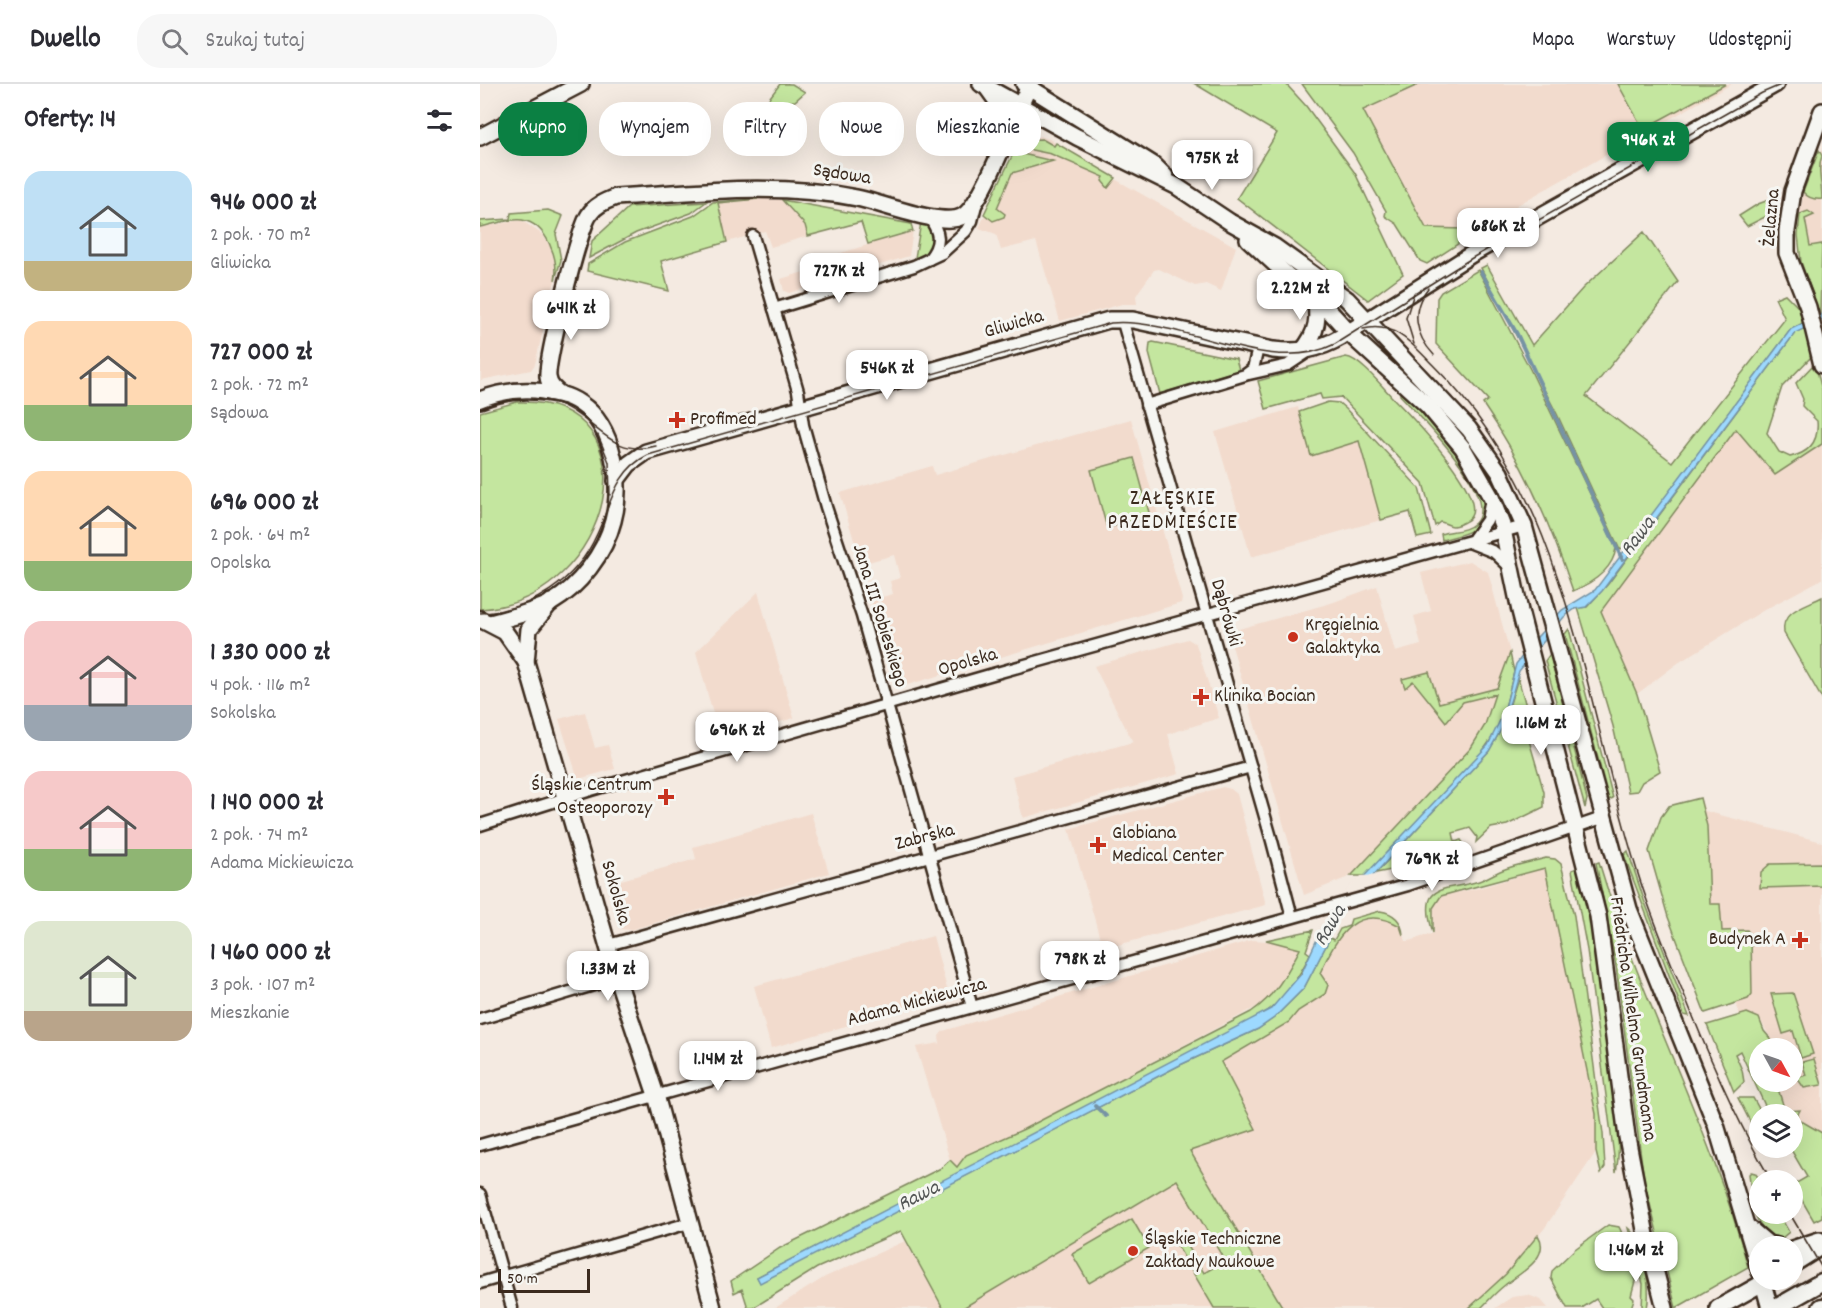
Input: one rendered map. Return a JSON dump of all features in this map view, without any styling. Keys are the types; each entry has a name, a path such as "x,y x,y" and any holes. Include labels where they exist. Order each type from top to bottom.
{"main road":[{"path":"1776,1308 1822,1282"}],"street":[{"path":"480,137 580,84"},
{"name":"Gliwicka","path":"608,443 626,452 646,452 1094,324 1122,319 1258,348 1306,350 1328,344 1481,249 1776,84"},
{"path":"984,85 1018,102"},
{"path":"984,85 998,102"},
{"path":"1020,102 1027,86 1154,165 1176,186"},
{"name":"Żelazna","path":"1822,111 1793,191 1787,231 1787,253 1808,307 1822,365"},
{"path":"1041,116 1077,137 1176,186 1230,222"},
{"path":"774,309 942,253 959,239 972,221 976,205 997,156"},
{"name":"Sądowa","path":"562,395 552,387 548,374 581,234 590,213 602,203 616,197 728,188 796,190 856,198 943,220 955,219 976,205"},
{"path":"928,216 939,233 939,241 929,259"},
{"name":"Friedricha Wilhelma Grundmanna","path":"1230,222 1275,247 1350,303 1469,429 1500,473 1524,526 1544,591 1602,818 1629,909 1716,1125 1750,1236"},
{"name":"Friedricha Wilhelma Grundmanna","path":"1230,222 1288,276 1313,295 1409,388 1452,434 1470,458 1491,497 1503,532 1520,611 1578,827 1598,916 1627,1137 1652,1261 1665,1308"},
{"name":"Jana III Sobieskiego","path":"753,236 826,507 847,564 972,1007"},
{"name":"Gliwicka","path":"1146,405 1245,375 1288,365 1306,350 1318,322 1318,306 1313,295"},
{"name":"Dąbrówki","path":"1122,319 1292,917"},
{"path":"1245,375 1253,369 1258,348"},
{"path":"480,400 521,390 562,395 575,400 591,412 603,429 616,481 614,519 604,544 579,579 551,602 485,621"},
{"name":"Gliwicka","path":"616,481 629,464 646,452"},
{"path":"1491,497 1489,516 1483,530 1469,542 1494,552 1509,566"},
{"name":"Opolska","path":"480,825 888,705 1524,526"},
{"name":"Sokolska","path":"526,662 529,629 551,602"},
{"name":"Sokolska","path":"485,621 510,637 526,662 617,978 656,1095 713,1308"},
{"name":"Zabrska","path":"608,945 1251,767"},
{"name":"Adama Mickiewicza","path":"480,1145 1330,907 1602,818"},
{"path":"480,1019 617,978"},
{"path":"480,1194 512,1308"},
{"path":"480,1283 689,1223"},
{"path":"1748,1228 1758,1236"},
{"path":"1803,1245 1822,1239"},
{"path":"1803,1258 1822,1246"},
{"path":"1652,1261 1652,1308"},
{"path":"1718,1308 1749,1289"},
{"name":"Friedricha Wilhelma Grundmanna","path":"1765,1290 1770,1308"}],"shaded area":[{"path":"1420,84 1732,84 1491,220 1483,220 1467,229 1426,228 1363,110"},
{"path":"1041,136 1236,247 1221,291 1206,284 1195,286 1159,269 1154,270 1139,291 1136,296 1137,304 1122,304 1060,321 1036,241 1001,250 996,234 979,228 1012,156 1041,156"},
{"path":"1822,149 1822,245 1810,246 1798,235 1800,214 1804,189"},
{"path":"782,200 805,225 808,236 771,247 765,231 727,242 718,202"},
{"path":"521,220 543,235 550,246 556,265 555,280 535,364 531,370 481,380 480,227"},
{"path":"913,231 909,256 789,293 784,291 781,279 807,271 805,264"},
{"path":"1298,407 1311,456 1359,441 1381,520 1251,557 1215,432"},
{"path":"1131,419 1182,599 1181,603 897,688 871,600 893,594 890,581 900,578 894,555 861,564 840,493 932,466 935,475"},
{"path":"1736,429 1775,475 1822,444 1822,579 1764,610 1678,663 1637,694 1600,611"},
{"path":"1470,561 1488,572 1510,653 1497,688 1439,704 1429,672 1413,681 1446,722 1463,702 1495,694 1485,725 1471,748 1351,876 1304,895 1228,632 1331,603 1377,586 1395,652 1421,645 1414,616 1431,611 1421,573"},
{"path":"758,592 794,718 720,739 696,652"},
{"path":"1188,639 1196,644 1219,718 1168,734 1179,774 1023,818 1012,776 1133,742 1094,666"},
{"path":"585,712 595,748 608,745 615,769 578,779 559,719"},
{"path":"1223,787 1237,794 1266,905 1103,949 1069,829"},
{"path":"1700,798 1705,811 1822,842 1822,1133 1803,1122 1803,1104 1783,1104 1779,1092 1803,1092 1803,1038 1770,1038 1761,1021 1747,1013 1740,1015 1721,967 1669,806"},
{"path":"811,813 829,873 630,930 621,929 607,884 696,859 693,847"},
{"path":"1545,868 1596,1114 1596,1152 1544,1229 1506,1274 1469,1308 1283,1308 1190,1151 1256,1129 1221,1062 1289,1022 1323,975 1320,973 1335,940 1356,921 1385,917 1400,926 1406,941 1409,941 1434,933 1433,908 1441,896 1479,888"},
{"path":"933,936 947,989 944,997 771,1048 754,986"},
{"path":"1252,940 1282,942 1300,948 1281,986 1266,1002 1024,1129 966,1155 956,1167 950,1160 916,1047 940,1043 939,1036 943,1031"},
{"name":"Śląskie Techniczne Zakłady Naukowe","path":"1179,1171 1257,1308 945,1308"},
{"path":"905,1241 943,1308 775,1308 825,1277"},
{"path":"1528,1295 1541,1300 1548,1308 1495,1308 1512,1297"}],"green space":[{"path":"780,84 792,84 805,92 795,101 766,102"},
{"path":"1195,84 1286,84 1306,106 1355,173 1403,274 1368,300 1237,198 1277,133"},
{"path":"1302,84 1420,84 1363,110 1426,228 1463,229 1465,237 1461,242 1427,264 1420,261 1397,224 1385,216 1386,211 1353,153"},
{"path":"1618,84 1726,84 1643,129"},
{"path":"1041,139 1054,146 1056,143 1116,178 1108,188 1102,181 1104,177 1041,152"},
{"path":"1819,150 1822,156 1820,171 1822,199 1816,199 1803,192"},
{"path":"1012,156 1031,156 1053,161 1012,173 997,208 1005,214 1004,217 993,221 984,214"},
{"path":"1777,197 1773,213 1747,226 1739,216 1758,204"},
{"path":"758,199 718,203 727,242 661,261 669,291 587,271 588,264 625,242 693,216 713,202"},
{"path":"782,200 911,224 913,231 868,244 861,222 808,236 805,225"},
{"path":"706,202 691,213 636,233 589,258 592,241 629,207"},
{"path":"548,210 563,216 556,234 561,260 555,280 553,253 544,235 531,223 517,220 480,227 480,221 510,219 511,213"},
{"path":"1808,211 1814,215 1805,219 1810,246 1822,244 1820,315 1801,262 1798,235 1800,214"},
{"path":"921,222 931,229 932,246 926,253 915,258"},
{"path":"1644,232 1678,282 1586,396 1672,462 1785,319 1775,298 1785,294 1800,309 1803,323 1791,329 1652,515 1620,550 1557,414 1481,268 1487,265 1532,345 1583,288"},
{"path":"1478,270 1530,369 1616,548 1611,563 1601,575 1573,591 1535,494 1511,448 1483,404 1488,400 1436,344 1437,298 1441,292"},
{"path":"1804,327 1812,356 1782,387 1767,433 1779,452 1790,457 1803,452 1811,445 1816,434 1817,421 1802,406 1803,399 1796,383 1815,363 1822,390 1822,444 1775,475 1736,429 1601,611 1637,694 1660,771 1642,782 1637,791 1628,792 1613,726 1578,608 1587,607 1608,584 1795,333"},
{"path":"1150,343 1236,359 1239,370 1160,394 1149,353"},
{"path":"1346,357 1357,362 1370,373 1414,419 1446,458 1470,496 1473,511 1466,521 1453,526 1440,522 1435,526 1423,483 1341,397 1322,399 1320,394 1266,409 1258,381"},
{"path":"1400,390 1439,429 1468,468 1478,486 1485,503 1485,515 1473,530 1442,540 1441,534 1463,529 1475,523 1480,511 1477,495 1468,476 1439,438 1400,395"},
{"path":"517,402 562,409 591,431 604,463 602,501 588,539 562,573 526,598 480,609 480,412"},
{"path":"1328,402 1339,403 1346,409 1419,488 1431,535 1417,538 1410,512 1381,520 1359,441 1311,456 1299,412"},
{"path":"1134,458 1150,516 1107,528 1091,470"},
{"path":"1822,597 1822,699 1784,633 1784,626 1786,619 1795,610"},
{"path":"1569,629 1613,798 1609,800 1565,634"},
{"path":"1510,653 1514,672 1504,712 1494,735 1480,755 1365,876 1351,876 1471,748 1485,725 1495,694 1463,702 1446,722 1413,681 1405,688 1402,679 1429,672 1439,703 1497,688"},
{"path":"1550,654 1587,799 1585,808 1545,661"},
{"path":"1518,678 1526,706 1524,723 1544,792 1544,807 1507,825 1491,828 1476,842 1477,837 1470,828 1453,833 1455,842 1461,840 1466,847 1451,856 1402,871 1401,868 1376,873 1489,751 1503,726"},
{"path":"1700,798 1707,826 1710,904 1720,904 1722,931 1747,930 1751,935 1752,994 1748,999 1705,1013 1668,917 1649,851 1661,817 1669,806"},
{"path":"1628,851 1644,900 1689,1016 1684,1015 1624,855"},
{"path":"1546,858 1555,859 1561,864 1574,916 1603,1134 1605,1167 1601,1173 1596,1152 1596,1114 1545,868 1441,896 1433,908 1433,933 1429,916 1429,904 1437,892 1479,881 1510,867"},
{"path":"1599,862 1634,964 1715,1164 1748,1267 1676,1308 1644,1180 1616,966 1596,863"},
{"path":"1822,863 1822,886 1760,888 1761,872 1770,864"},
{"path":"1577,868 1593,942 1615,1107 1618,1133 1616,1172 1587,950 1572,870"},
{"path":"1380,911 1396,918 1401,926 1403,935 1400,926 1385,920 1371,918 1350,927 1333,947 1320,973 1328,985 1325,994 1298,1011 1289,1022 1221,1062 1256,1129 1190,1151 1283,1308 1214,1308 1172,1237 1180,1233 1204,1273 1225,1261 1177,1180 963,1308 943,1308 901,1231 817,1268 753,1308 748,1308 742,1289 734,1293 731,1281 780,1248 941,1168 950,1160 957,1167 966,1155 1024,1129 1251,1012 1274,991 1300,949 1266,940 1313,930 1306,951 1310,954 1301,971 1284,995 1263,1015 757,1277 760,1282 1180,1065 1258,1029 1274,1018 1304,988 1330,938 1334,940 1340,929 1349,926 1351,919"},
{"path":"1793,993 1813,1054 1803,1057 1803,1038 1795,1038 1793,1031 1783,1034 1771,994"},
{"path":"1747,1013 1759,1018 1770,1038 1749,1038 1749,1071 1740,1051 1735,1054 1744,1082 1734,1092 1707,1025"},
{"path":"1814,1059 1822,1085 1804,1088 1803,1076 1806,1075 1803,1062"},
{"path":"1759,1092 1779,1092 1783,1104 1764,1104"},
{"path":"1738,1098 1753,1098 1756,1104 1749,1104 1749,1119"},
{"path":"1803,1122 1822,1133 1822,1217 1814,1221 1803,1202 1803,1179 1807,1177 1796,1158 1803,1158"},
{"path":"1132,1219 1149,1248 1089,1283 1072,1254"},
{"path":"1760,1224 1785,1224 1789,1232 1784,1236 1770,1236"},
{"path":"1608,1225 1619,1227 1621,1231 1635,1281 1631,1308 1602,1308 1596,1299 1582,1308 1567,1308 1551,1278 1552,1271 1575,1249"},
{"path":"1628,1228 1634,1234 1645,1266 1648,1289 1647,1308 1642,1308 1643,1284"},
{"path":"1538,1235 1541,1251 1532,1264 1481,1308 1469,1308 1506,1274"}],"water":[{"name":"Rawa","path":"1822,314 1822,320 1795,333 1602,591 1586,607 1575,609 1564,617 1519,671 1503,726 1489,751 1344,907 1327,935 1330,938 1304,988 1274,1018 1258,1029 1180,1065 760,1283 757,1277 1271,1009 1301,974 1324,924 1336,906 1488,745 1504,712 1516,664 1538,636 1562,610 1595,590 1791,329"}],"pier":[{"path":"1378,875 1336,923 1319,928 1334,904 1361,876"}],"waterway":[{"name":"Rawa","path":"1481,272 1517,334 1622,559"},
{"path":"1095,1106 1106,1116"}],"tram line":[{"path":"480,613 517,607 534,600 564,579 588,551 621,479 628,470 648,455 1111,323 1139,324 1167,329 1253,351 1281,354 1309,353 1335,344 1472,258 1762,93 1783,84"},
{"path":"1428,288 1419,305 1417,322 1423,339 1434,355"},
{"path":"1414,293 1406,318 1414,344"},
{"path":"1363,329 1385,328 1402,336 1418,350 1480,419 1516,478 1545,541 1567,608 1620,813 1650,910 1715,1069 1766,1170"},
{"path":"480,408 503,400 540,399 574,412 620,444 642,448 656,446"},
{"path":"598,435 609,462 610,495"},
{"path":"1796,1224 1822,1268"}],"place":[{"name":"Profimed","path":"677,420"},
{"name":"Kręgielnia Galaktyka","path":"1293,637"},
{"name":"Klinika Bocian","path":"1201,697"},
{"name":"Śląskie Centrum Osteoporozy","path":"666,797"},
{"name":"Globiana Medical Center","path":"1098,845"},
{"name":"Budynek A","path":"1800,940"},
{"name":"Śląskie Techniczne Zakłady Naukowe","path":"1133,1251"}],"district":[{"name":"ZAŁĘSKIE PRZEDMIEŚCIE","path":"1173,512"}]}
